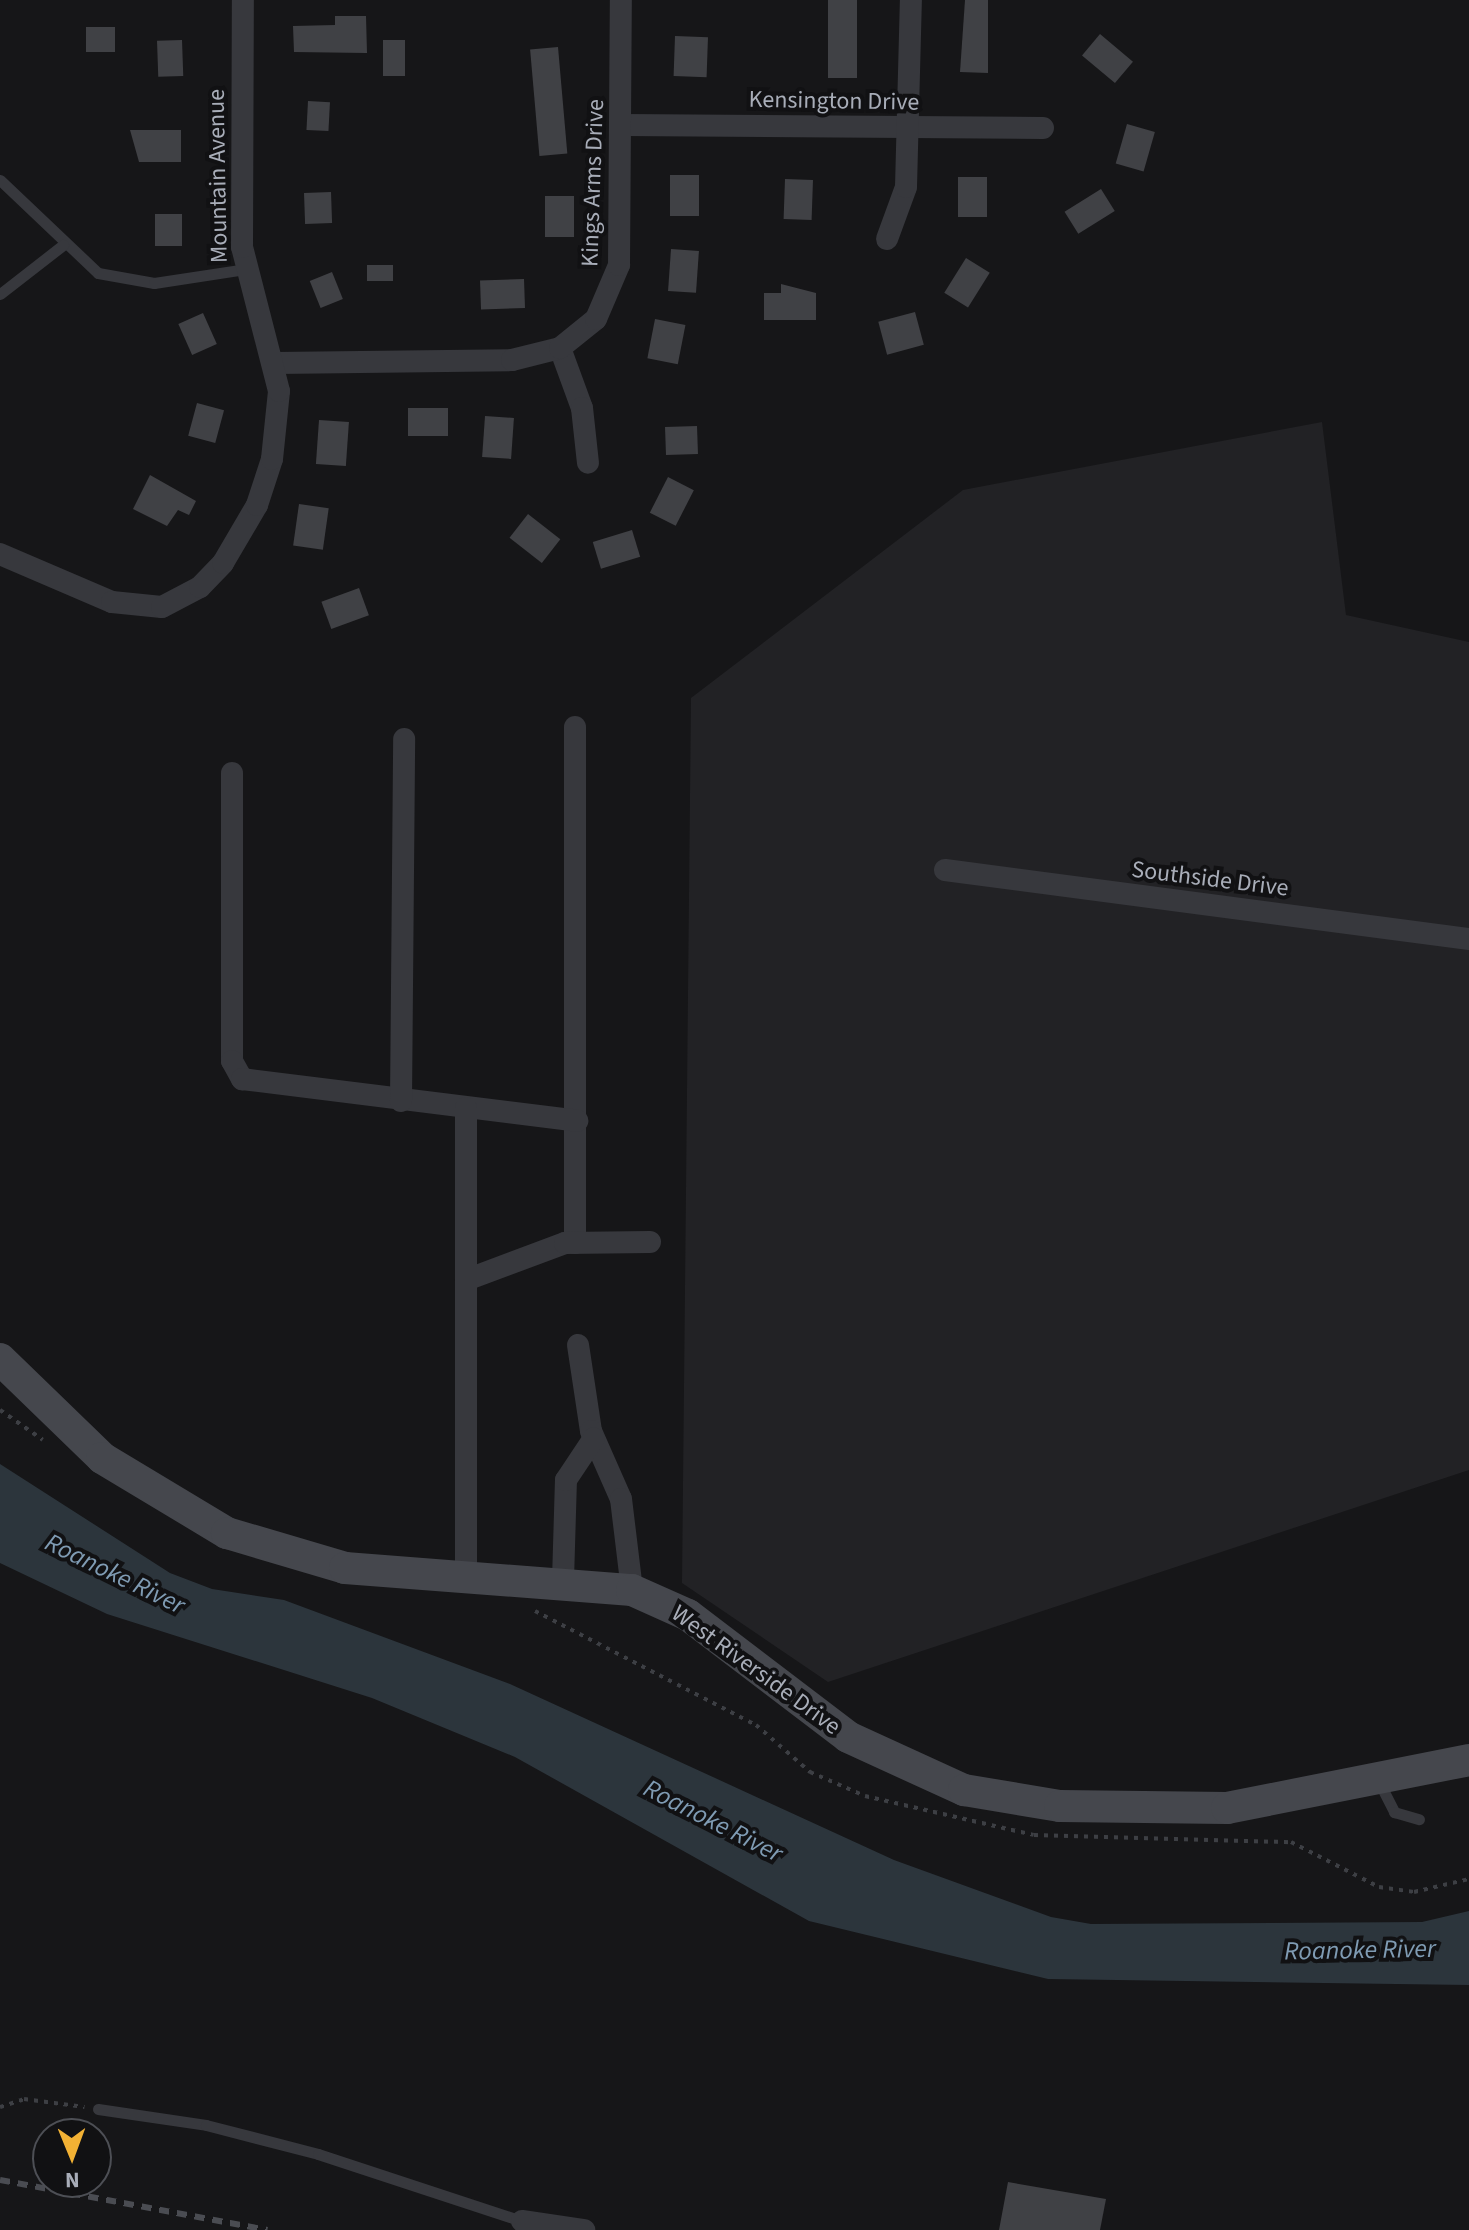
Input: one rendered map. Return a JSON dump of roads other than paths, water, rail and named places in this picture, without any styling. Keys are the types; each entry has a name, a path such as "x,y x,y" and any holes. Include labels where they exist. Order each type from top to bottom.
{"street":[{"name":"Mountain Avenue","path":"0,554 112,602 142,609 181,601 223,563 257,505 278,421 276,363 245,269 243,0"},
{"name":"Kings Arms Drive","path":"276,363 512,360 560,348 596,319 616,281 623,125 621,0"},
{"path":"887,239 904,200 911,0"},
{"name":"Kensington Drive","path":"623,125 1043,128"},
{"path":"560,348 582,408 588,463"},
{"path":"575,727 575,1243"},
{"path":"401,1101 404,739"},
{"path":"232,773 234,1071 242,1079 577,1121"},
{"name":"Southside Drive","path":"945,870 1469,939"},
{"path":"466,1108 466,1579"},
{"path":"466,1280 531,1252 575,1243 650,1242"},
{"path":"578,1345 594,1438 621,1499 632,1590"},
{"name":"West Riverside Drive","path":"0,1359 102,1458 183,1512 307,1560 466,1579 563,1580 632,1590 688,1615 848,1737 964,1790 1060,1806 1181,1810 1379,1782 1469,1760"},
{"path":"563,1580 566,1480 594,1438"},
{"path":"522,2221 584,2230"}],"lane":[{"path":"0,180 63,245 98,273 126,280 245,269"},
{"path":"0,294 63,245"},
{"path":"1379,1782 1394,1812 1419,1819"},
{"path":"98,2109 206,2125 304,2151 522,2221"}],"water":[{"name":"Roanoke River","path":"0,1464 170,1573 212,1589 284,1600 510,1684 894,1860 1051,1917 1091,1924 1422,1922 1469,1911 1469,1985 1048,1979 809,1921 515,1757 372,1698 107,1614 0,1563"}],"railway":[{"path":"0,2180 267,2230"}]}
